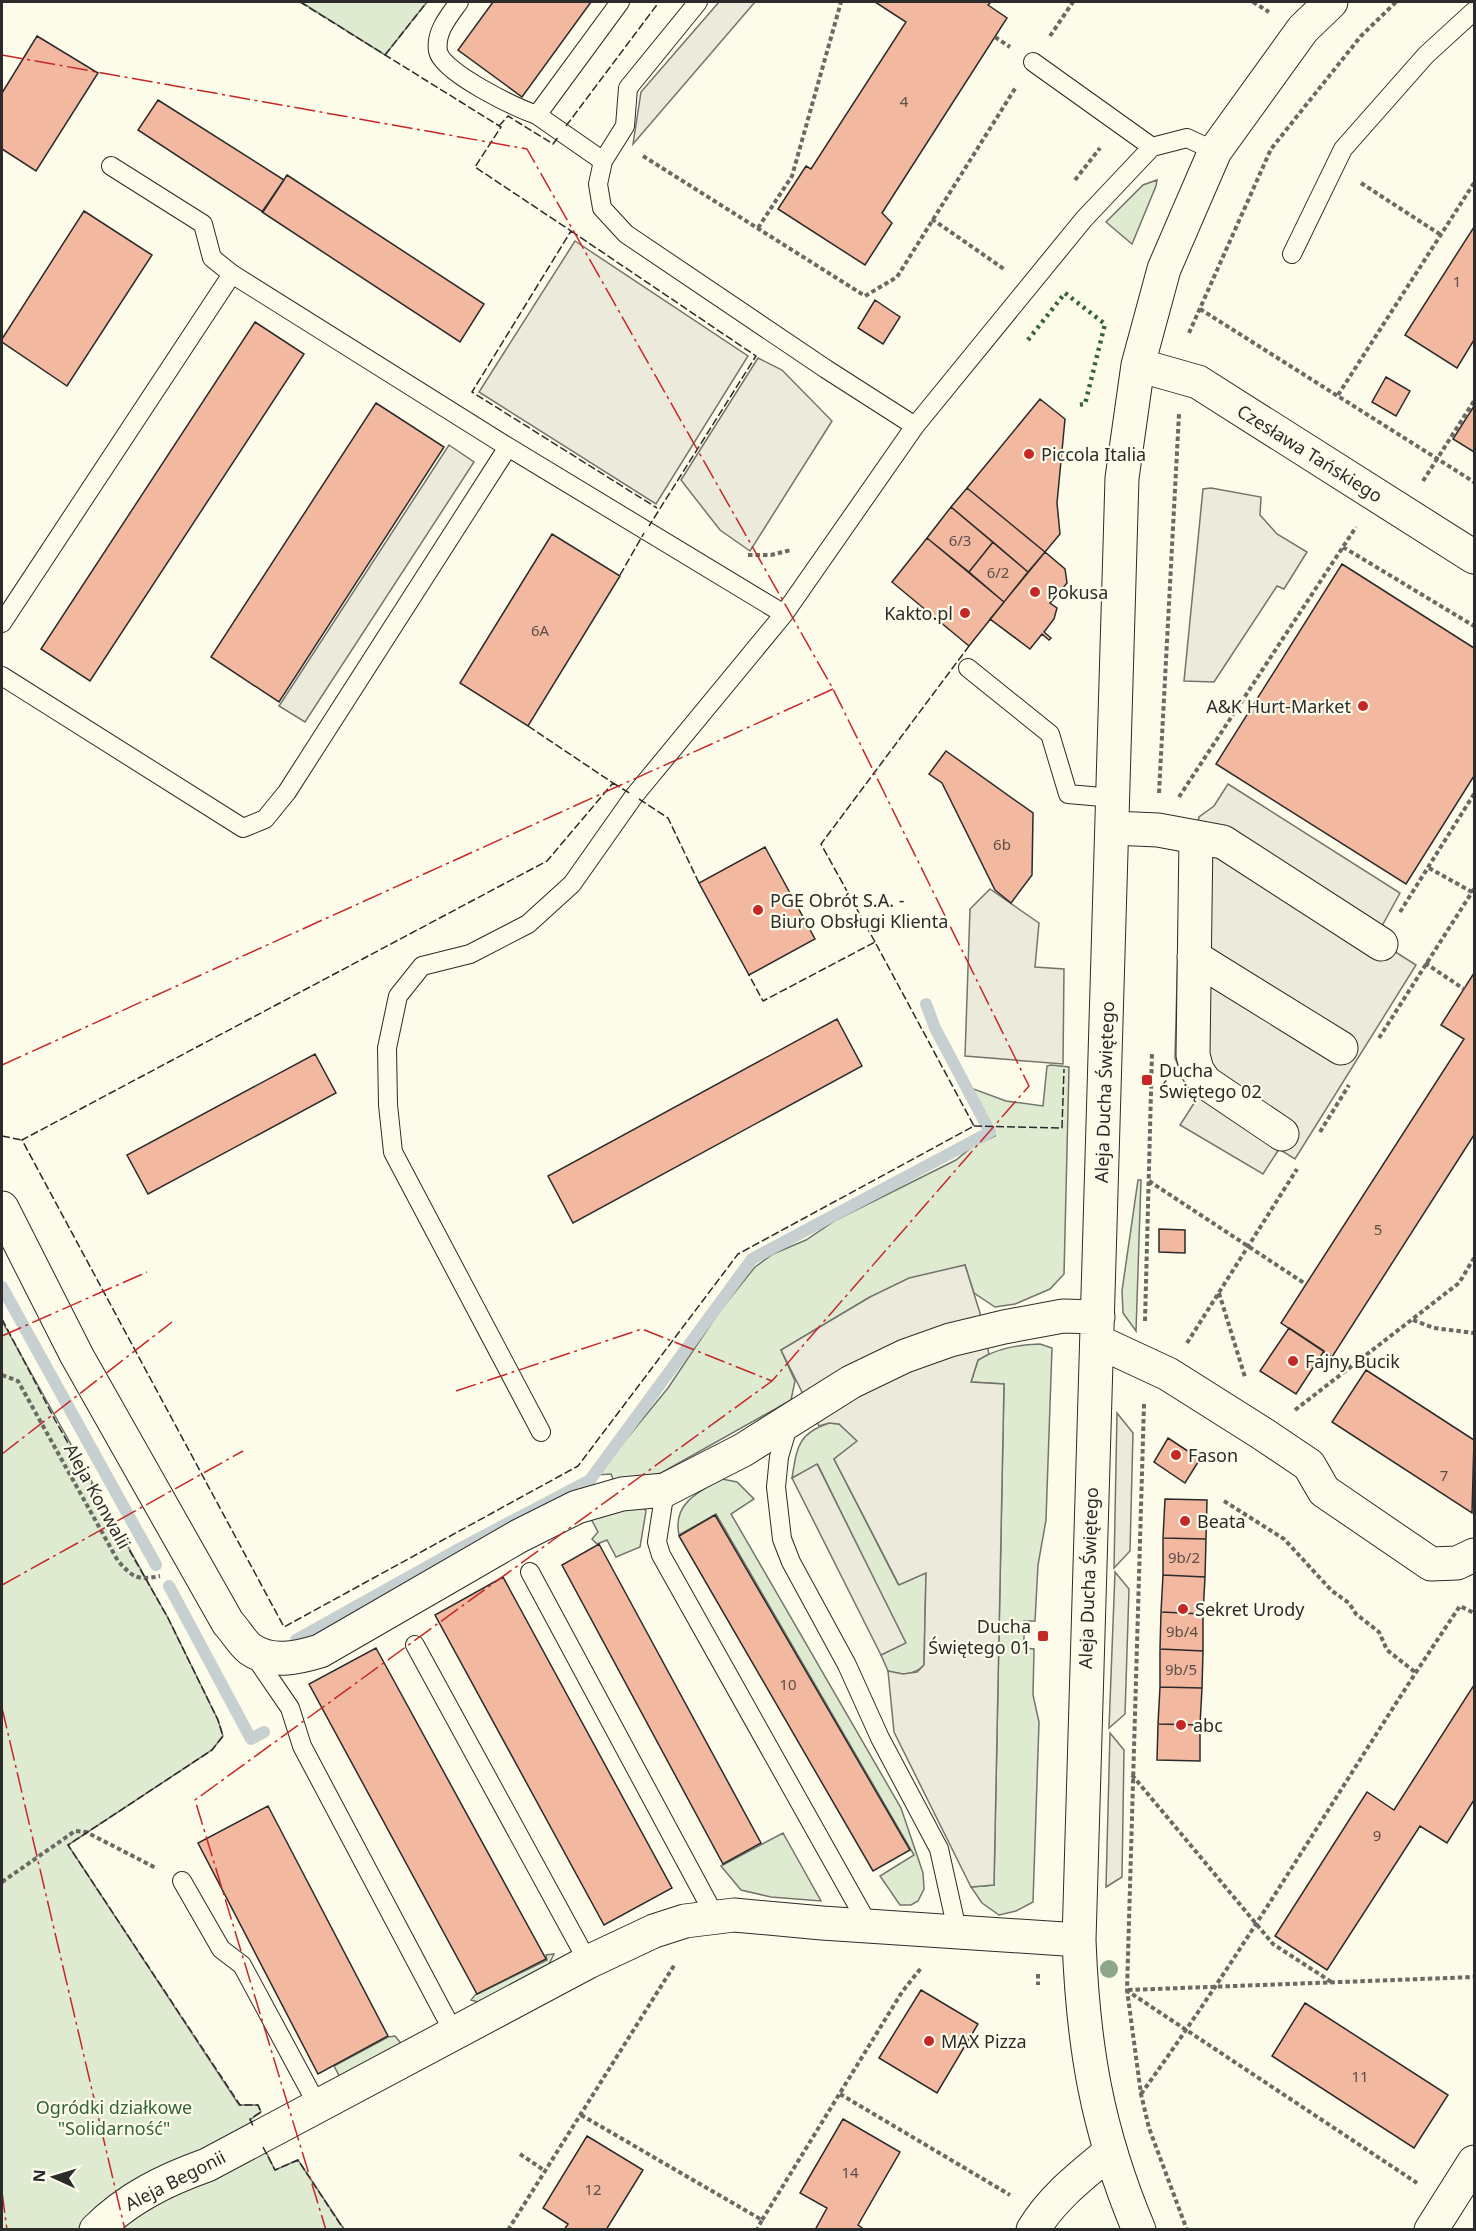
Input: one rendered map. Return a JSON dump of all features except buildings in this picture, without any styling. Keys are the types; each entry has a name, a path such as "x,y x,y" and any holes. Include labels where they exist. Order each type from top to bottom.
{"street":[{"name":"Aleja Ducha Świętego","path":"1139,2229 1110,2152 1094,2092 1085,2040 1078,1940 1122,478 1138,365 1164,268 1215,152 1303,29 1331,2"},
{"name":"Czesława Tańskiego","path":"1138,365 1198,382 1474,557"},
{"path":"1113,813 1158,830 1223,842 1381,944"},
{"path":"1196,837 1193,1055 1197,1070 1205,1082 1282,1134"},
{"path":"1194,957 1341,1048"},
{"path":"2,1208 77,1356 228,1623 249,1649 276,1659 298,1658 320,1651 519,1536 576,1507 621,1494 664,1490 743,1450 851,1382 905,1356 950,1340 1063,1316 1097,1329 1145,1363 1168,1374 1263,1434 1309,1466 1324,1491 1431,1564 1456,1563 1474,1555"},
{"name":"Aleja Begonii","path":"96,2229 115,2211 148,2189 207,2165 588,1962 654,1931 685,1921 734,1915 1078,1940"},
{"path":"1038,2222 1073,2182 1110,2152"},
{"path":"1439,2216 1474,2162"}],"lane":[{"path":"459,2 445,21 438,42 439,54 449,67 515,107 537,115 603,161"},
{"path":"537,115 620,2"},
{"path":"698,2 628,88 625,126 603,161 598,184 602,208 626,234 915,426"},
{"path":"1292,254 1343,149 1426,55 1474,11"},
{"path":"1033,62 1152,147"},
{"path":"541,1432 393,1152 388,1105 387,1048 398,996 422,966 470,954 528,924 572,884 634,796 784,614 915,426 1084,219 1152,147 1187,138 1215,152"},
{"path":"111,166 204,224 212,258 232,273 508,447 784,614"},
{"path":"2,623 232,273"},
{"path":"2,676 243,828 265,819 286,792 508,447"},
{"path":"968,668 1050,734 1068,794 1113,813"},
{"path":"789,1423 779,1457 776,1487 782,1539 790,1562 848,1665 880,1737 939,1849 957,1930"},
{"path":"664,1490 657,1542 661,1555 868,1926"},
{"path":"530,1572 715,1916"},
{"path":"415,1645 588,1962"},
{"path":"249,1649 290,1708 302,1746 454,2033"},
{"path":"182,1881 222,1949 242,1965 318,2106"}],"path":[{"path":"758,228 792,176 841,2"},
{"path":"616,139 865,296 897,277 1073,2"},
{"path":"1252,2 1275,16"},
{"path":"995,37 1006,45"},
{"path":"1334,166 1441,235"},
{"path":"1338,395 1474,183"},
{"path":"932,219 1005,269"},
{"path":"1200,309 1474,482"},
{"path":"1158,830 1343,547 1438,459 1474,401"},
{"path":"1343,547 1474,626"},
{"path":"1381,944 1474,794"},
{"path":"1429,868 1472,892"},
{"path":"1425,963 1464,989"},
{"path":"1152,1050 1127,1990 1141,2094 1149,2128 1187,2229"},
{"path":"1149,1181 1304,1283"},
{"path":"1219,1293 1263,1434 1459,1283 1474,1258"},
{"path":"1412,1319 1434,1328 1474,1333"},
{"name":"Aleja Konwalii","path":"2,1375 18,1381 118,1561 132,1576 145,1579 201,1572"},
{"path":"1224,1501 1284,1539 1332,1591 1379,1632 1387,1650 1415,1672"},
{"path":"1141,2094 1257,1925 1415,1672 1461,1606 1474,1613"},
{"path":"1132,1776 1273,1944 1334,1983"},
{"path":"2,1882 75,1830 86,1832 182,1881"},
{"path":"758,2229 902,1992 924,1965"},
{"path":"508,2229 671,1975"},
{"path":"1118,1990 1212,1989 1474,1977"},
{"path":"1127,1990 1187,2030 1439,2216"},
{"path":"840,2094 1038,2222"},
{"path":"581,2115 762,2220"},
{"path":"519,2154 545,2171"}],"green space":[{"path":"301,2 427,2 385,55"},
{"path":"1157,180 1132,244 1106,222 1143,185"},
{"path":"1047,1066 1069,1067 1064,1274 1050,1289 1015,1304 995,1307 974,1293 965,1265 870,1297 781,1350 795,1381 791,1400 661,1473 615,1484 611,1474 597,1475 668,1388 719,1312 755,1267 773,1254 806,1240 836,1220 956,1160 973,1146 995,1136 971,1088 1006,1101 1043,1106"},
{"path":"1138,1180 1141,1180 1136,1331 1123,1313 1122,1291"},
{"name":"Ogródki działkowe \"Solidarność\"","path":"2,1321 168,1618 218,1720 223,1736 212,1750 68,1845 239,2105 258,2105 261,2112 250,2120 275,2170 298,2160 344,2229 2,2229"},
{"path":"1040,1344 1052,1348 1046,1520 1038,1565 1035,1621 1024,1621 1024,1648 1034,1649 1033,1695 1039,1722 1033,1902 1016,1911 999,1915 982,1903 971,1887 994,1885 1004,1384 971,1382 978,1360 1008,1348"},
{"path":"829,1423 839,1424 858,1441 834,1459 898,1584 926,1572 924,1665 912,1673 898,1674 888,1671 881,1655 905,1643 818,1465 792,1478 800,1443 810,1432"},
{"path":"722,1479 737,1482 754,1499 731,1514 901,1808 923,1873 924,1889 918,1901 911,1905 900,1905 880,1876 914,1855 716,1514 679,1535 678,1524 683,1507 696,1494"},
{"path":"641,1504 646,1511 640,1547 616,1557 607,1540 597,1544 592,1539 598,1532 590,1517"},
{"path":"783,1833 821,1901 771,1897 741,1890 721,1866"},
{"path":"554,1954 548,1966 478,2002 471,2000 475,1995 547,1960 546,1955"},
{"path":"395,2036 404,2047 342,2081 334,2066 388,2037"}],"shaded area":[{"path":"719,2 755,2 633,144 641,92"},
{"path":"575,241 748,356 656,504 479,392"},
{"path":"758,358 782,370 832,421 750,551 720,530 681,480"},
{"path":"449,445 474,462 305,722 279,706"},
{"path":"1211,488 1261,497 1260,515 1277,534 1307,552 1284,589 1277,586 1214,682 1184,681 1203,489"},
{"path":"1228,784 1400,893 1382,926 1383,944 1416,965 1295,1159 1279,1149 1263,1174 1180,1125 1198,1097 1187,1086 1175,1058 1180,870 1196,837 1199,817 1214,806"},
{"path":"990,889 1039,923 1035,967 1064,969 1063,1064 965,1056 970,909"},
{"path":"965,1265 980,1313 989,1354 978,1360 971,1382 1004,1384 994,1885 971,1887 894,1732 888,1671 903,1674 917,1672 924,1665 926,1573 899,1585 834,1459 857,1441 839,1424 829,1423 819,1426 781,1350 870,1297 909,1278"},
{"path":"1117,1413 1133,1433 1130,1551 1114,1568"},
{"path":"817,1464 906,1643 881,1655 792,1478"},
{"path":"1115,1572 1129,1589 1125,1714 1109,1728"},
{"path":"1110,1733 1124,1750 1122,1877 1106,1887"}],"waterway":[{"path":"296,1640 459,1549 590,1480 752,1259 990,1132 935,1028 926,1004"},
{"path":"2,1287 156,1565"},
{"path":"169,1586 251,1739 264,1732"}],"hedge":[{"path":"1028,340 1065,293 1105,324 1085,404 1077,405"}],"fence":[{"path":"300,2 501,127 475,167 571,231 472,392 657,508"},
{"path":"385,55 427,2"},
{"path":"566,126 659,2"},
{"path":"499,126 508,116 553,144 559,136"},
{"path":"571,231 756,356 649,526"},
{"path":"620,575 644,533"},
{"path":"875,942 821,844 969,646"},
{"path":"528,726 613,783 547,861 22,1140 284,1627 578,1466 738,1254 974,1126 875,942 763,1001 749,975"},
{"path":"613,783 631,794"},
{"path":"639,799 668,818 699,883"},
{"path":"974,1126 1062,1128 1064,1069"},
{"path":"2,1136 22,1140"},
{"path":"2,1319 55,1420 168,1618 218,1720 223,1736 212,1750 68,1845 240,2105 258,2105 261,2112 250,2119 253,2126"},
{"path":"263,2147 275,2170 298,2160 344,2230"}],"power":[{"path":"2,55 527,149 833,689 1029,1086 772,1381 195,1800 326,2230"},
{"path":"2,1065 833,689"},
{"path":"2,1336 147,1272"},
{"path":"2,1454 172,1322"},
{"path":"456,1391 642,1329 772,1381"},
{"path":"2,1585 243,1451"},
{"path":"2,1708 125,2230"},
{"path":"2,2192 7,2230"}],"place":[{"name":"Piccola Italia","path":"1029,454"},
{"name":"Pokusa","path":"1035,592"},
{"name":"Kakto.pl","path":"965,613"},
{"name":"A&K Hurt-Market","path":"1363,706"},
{"name":"PGE Obrót S.A. - Biuro Obsługi Klienta","path":"758,910"},
{"name":"Ducha Świętego 02","path":"1147,1080"},
{"name":"Fajny Bucik","path":"1293,1361"},
{"name":"Fason","path":"1176,1455"},
{"name":"Beata","path":"1185,1521"},
{"name":"Sekret Urody","path":"1183,1609"},
{"name":"Ducha Świętego 01","path":"1043,1636"},
{"name":"abc","path":"1181,1725"},
{"name":"MAX Pizza","path":"929,2041"}]}
